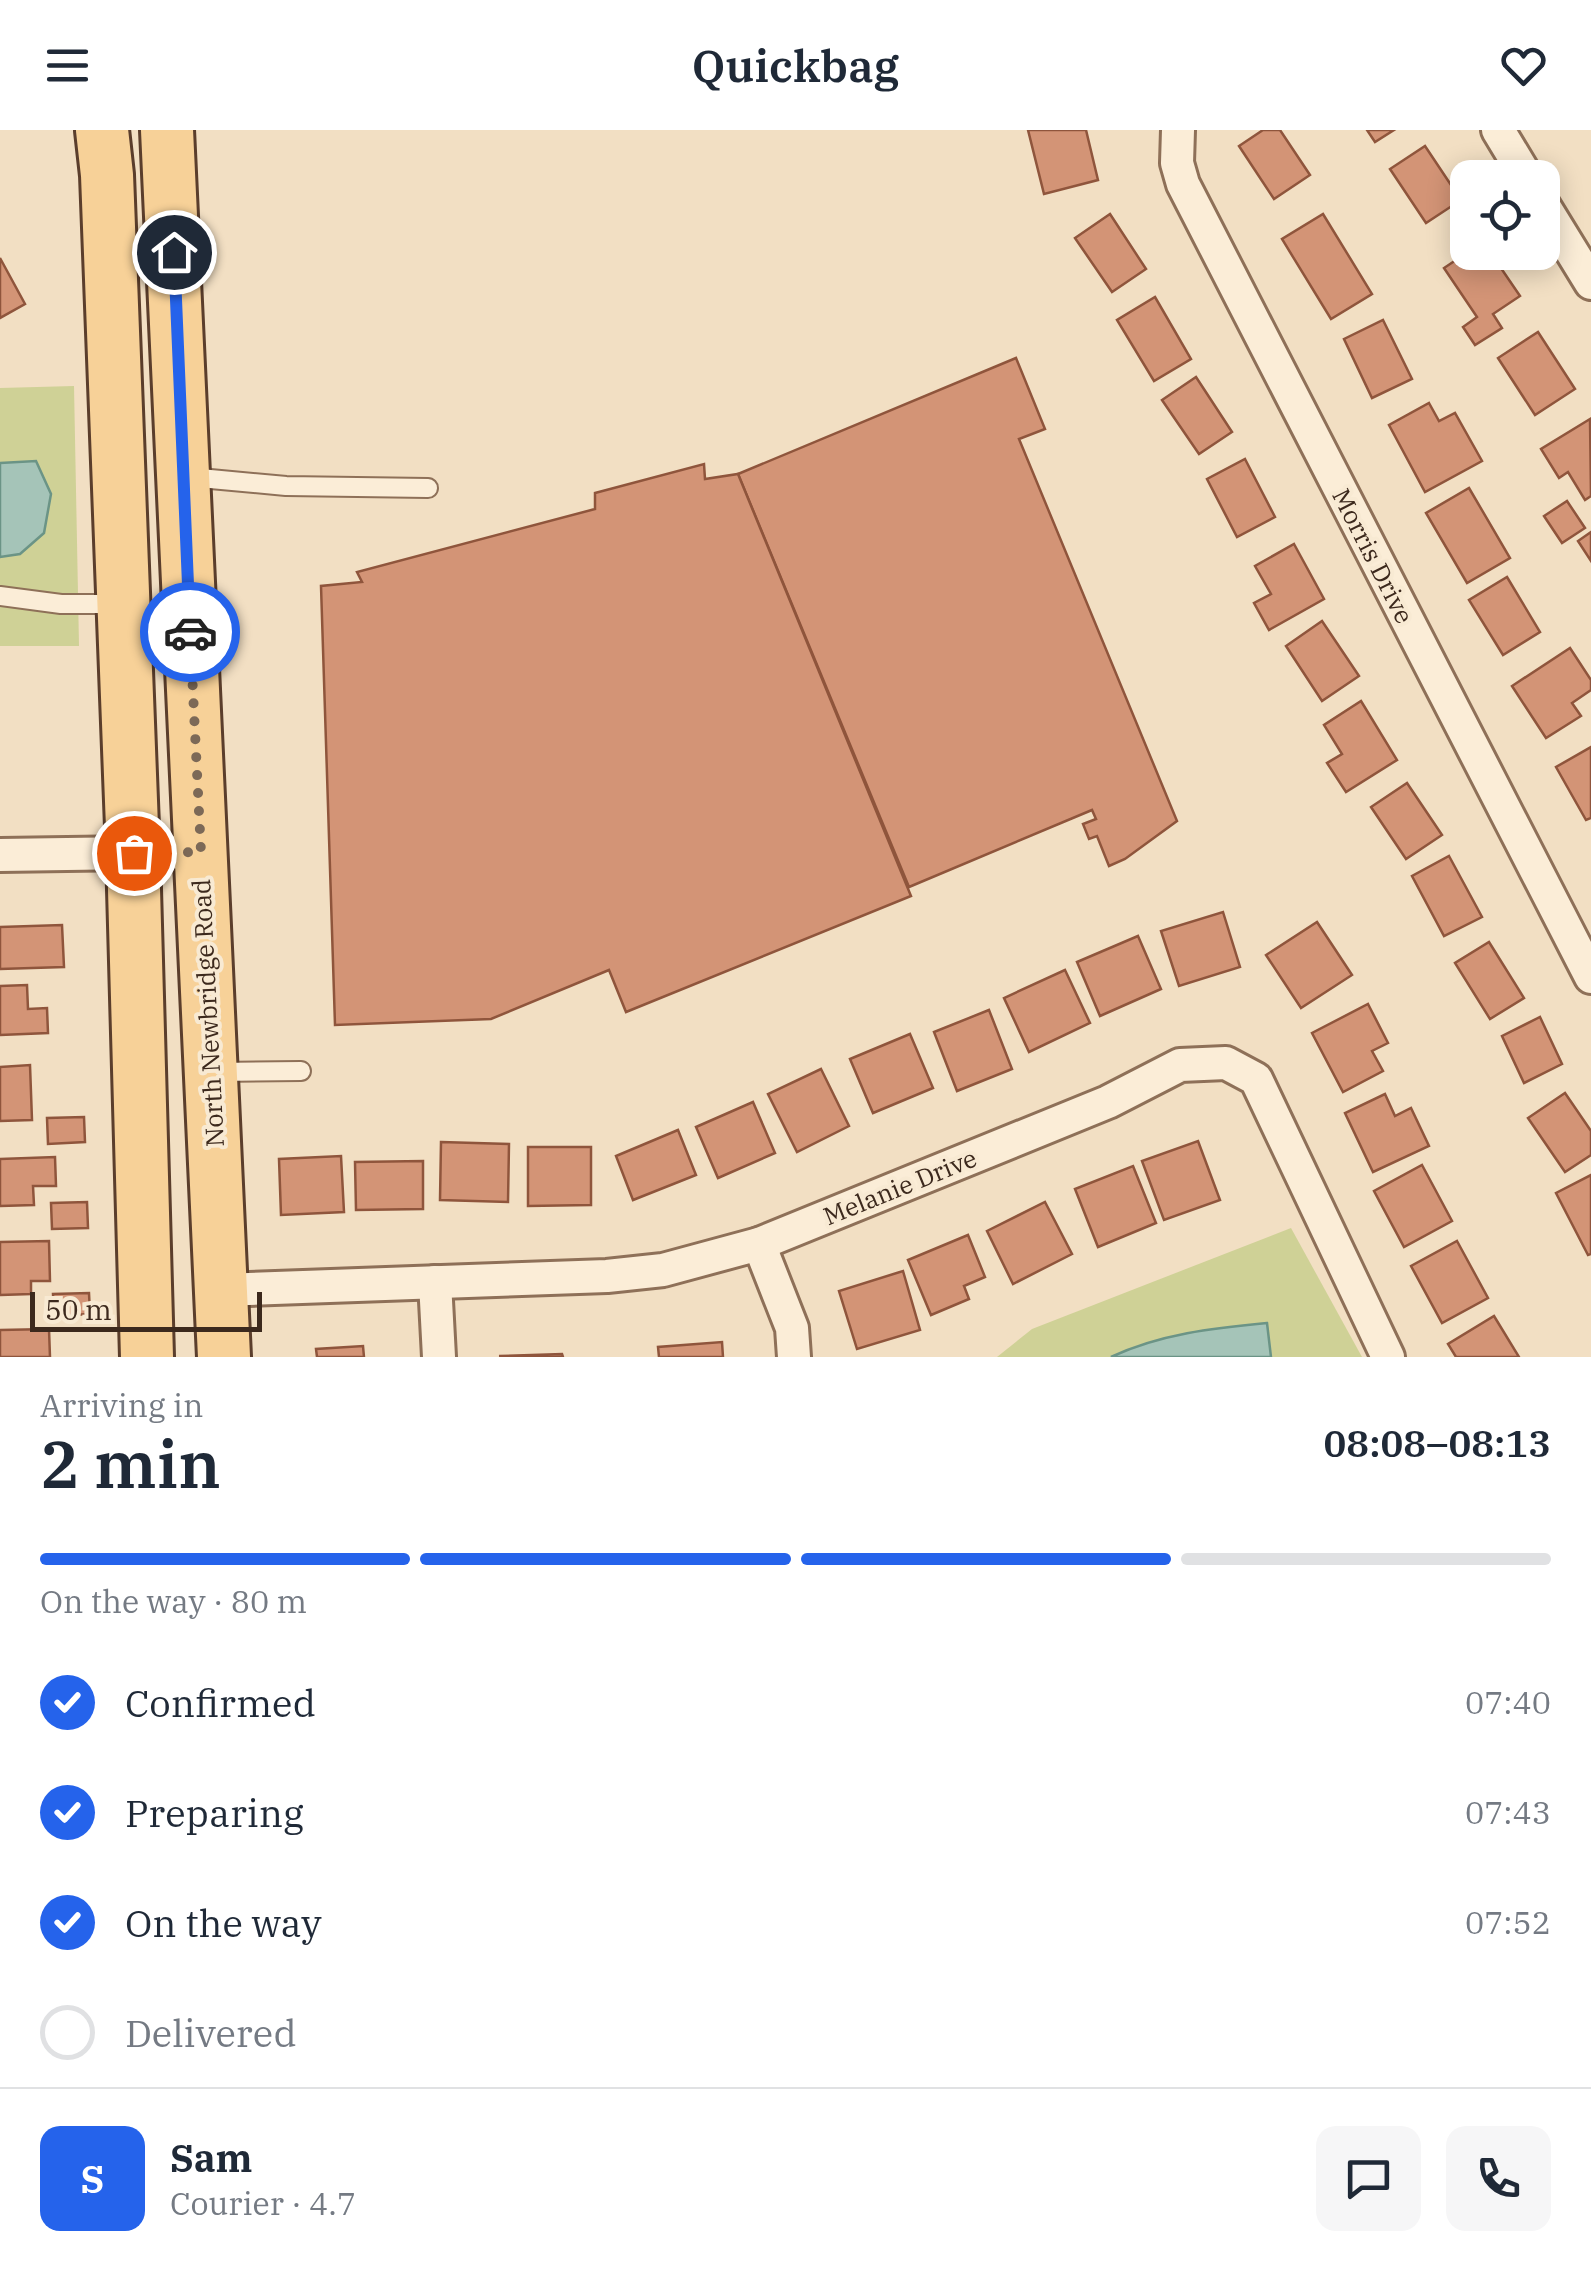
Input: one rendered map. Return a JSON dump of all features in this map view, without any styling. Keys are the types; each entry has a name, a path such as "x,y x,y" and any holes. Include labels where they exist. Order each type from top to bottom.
{"main road":[{"path":"102,130 108,190 134,853 147,1357"},
{"name":"North Newbridge Road","path":"168,130 224,1357"},
{"path":"118,472 184,477"}],"street":[{"name":"Morris Drive","path":"1178,130 1176,163 1182,184 1591,977"},
{"path":"1498,130 1516,160"},
{"path":"1560,232 1591,283"},
{"path":"0,856 201,852"},
{"name":"Melanie Drive","path":"221,1290 644,1272 759,1244 1108,1102 1180,1064 1226,1062 1256,1079 1388,1357"},
{"path":"759,1244 792,1328 794,1357"},
{"path":"435,1282 439,1357"}],"lane":[{"path":"184,477 286,486 428,488"},
{"path":"0,596 61,604 124,604"},
{"path":"211,1072 302,1071"}],"green space":[{"path":"74,386 79,646 0,646 0,388"},
{"path":"1291,1228 1362,1357 997,1357 1032,1329"}],"shaded area":[{"path":"36,461 51,494 44,533 20,554 0,557 0,463"},
{"path":"1267,1323 1271,1357 1111,1357 1168,1337"}],"building":[{"path":"1028,130 1086,130 1098,180 1044,194"},
{"path":"1263,130 1280,130 1310,175 1274,199 1239,146"},
{"path":"1367,130 1394,130 1375,142"},
{"path":"1425,146 1450,184 1450,207 1426,223 1390,169"},
{"path":"1110,214 1146,269 1112,292 1075,238"},
{"path":"1323,214 1372,294 1331,319 1282,239"},
{"path":"0,258 25,304 0,318"},
{"path":"1450,264 1450,270 1502,270 1520,296 1493,314 1502,328 1475,345 1463,327 1477,317 1444,268"},
{"path":"1155,297 1191,359 1154,381 1117,320"},
{"path":"1383,320 1412,379 1372,398 1344,339"},
{"path":"1538,332 1575,389 1535,415 1498,358"},
{"path":"1016,358 1045,429 1019,439 1177,821 1109,866 1097,836 1089,839 1083,824 1096,819 1092,810 909,887 738,474"},
{"path":"1196,377 1232,432 1199,454 1162,400"},
{"path":"1429,403 1439,421 1455,413 1482,461 1425,492 1389,425"},
{"path":"1590,419 1591,496 1585,500 1568,472 1559,478 1541,449"},
{"path":"1245,459 1275,517 1237,537 1207,479"},
{"path":"704,464 705,479 738,474 911,896 626,1012 609,970 491,1019 335,1025 321,586 362,582 357,572 595,509 595,493"},
{"path":"1469,488 1510,558 1467,583 1426,513"},
{"path":"1567,501 1585,528 1562,543 1544,516"},
{"path":"1591,532 1591,561 1578,541"},
{"path":"1294,544 1324,599 1269,630 1254,603 1271,594 1255,566"},
{"path":"1507,577 1540,632 1503,655 1469,600"},
{"path":"1322,621 1359,676 1322,701 1286,646"},
{"path":"1570,648 1591,680 1591,690 1572,703 1581,716 1546,738 1512,686"},
{"path":"1361,701 1397,760 1346,792 1327,763 1342,754 1324,725"},
{"path":"1591,747 1591,818 1586,820 1556,767"},
{"path":"1407,783 1442,835 1406,859 1371,807"},
{"path":"1449,856 1482,917 1444,936 1412,876"},
{"path":"1223,912 1240,967 1179,986 1161,931"},
{"path":"1317,922 1352,975 1301,1008 1266,955"},
{"path":"62,925 64,967 0,969 0,927"},
{"path":"1138,936 1161,989 1100,1016 1077,962"},
{"path":"1489,942 1524,998 1490,1019 1455,963"},
{"path":"1065,970 1090,1023 1029,1052 1004,998"},
{"path":"27,985 28,1009 47,1008 48,1033 0,1035 0,986"},
{"path":"1368,1004 1388,1043 1372,1051 1383,1071 1343,1092 1312,1033"},
{"path":"989,1010 1012,1069 957,1091 934,1032"},
{"path":"1540,1017 1562,1064 1524,1083 1502,1036"},
{"path":"910,1034 933,1088 873,1113 850,1059"},
{"path":"30,1065 32,1120 0,1121 0,1067"},
{"path":"821,1069 849,1126 797,1152 768,1094"},
{"path":"1565,1093 1591,1131 1591,1155 1565,1172 1528,1118"},
{"path":"1385,1094 1395,1116 1411,1108 1429,1146 1373,1172 1345,1113"},
{"path":"753,1102 775,1153 718,1178 696,1127"},
{"path":"84,1117 85,1142 48,1144 47,1118"},
{"path":"678,1130 696,1175 633,1200 616,1156"},
{"path":"1198,1141 1220,1200 1164,1220 1142,1161"},
{"path":"441,1142 509,1144 508,1202 440,1200"},
{"path":"528,1147 591,1147 591,1205 528,1206"},
{"path":"341,1156 344,1212 281,1215 279,1159"},
{"path":"55,1157 56,1186 33,1186 34,1205 0,1206 0,1159"},
{"path":"423,1161 423,1209 356,1210 355,1162"},
{"path":"1422,1165 1452,1221 1404,1247 1374,1191"},
{"path":"1133,1166 1156,1223 1098,1247 1075,1189"},
{"path":"1591,1175 1591,1254 1588,1255 1556,1193"},
{"path":"87,1202 88,1228 52,1229 51,1203"},
{"path":"1045,1202 1072,1254 1013,1284 987,1231"},
{"path":"968,1235 985,1277 964,1286 969,1299 931,1315 908,1260"},
{"path":"49,1241 50,1281 31,1281 31,1294 0,1295 0,1242"},
{"path":"1457,1241 1488,1298 1442,1323 1411,1266"},
{"path":"903,1271 920,1330 857,1349 839,1291"},
{"path":"89,1293 90,1314 54,1316 53,1294"},
{"path":"1494,1316 1519,1357 1456,1357 1448,1344"},
{"path":"49,1329 50,1357 0,1357 0,1330"},
{"path":"722,1342 723,1357 659,1357 658,1347"},
{"path":"363,1346 364,1357 317,1357 316,1349"},
{"path":"562,1354 563,1357 499,1356"}],"way so far":[{"path":"134,853 201,852 190,632"}],"route":[{"path":"174,252 190,632"}]}
